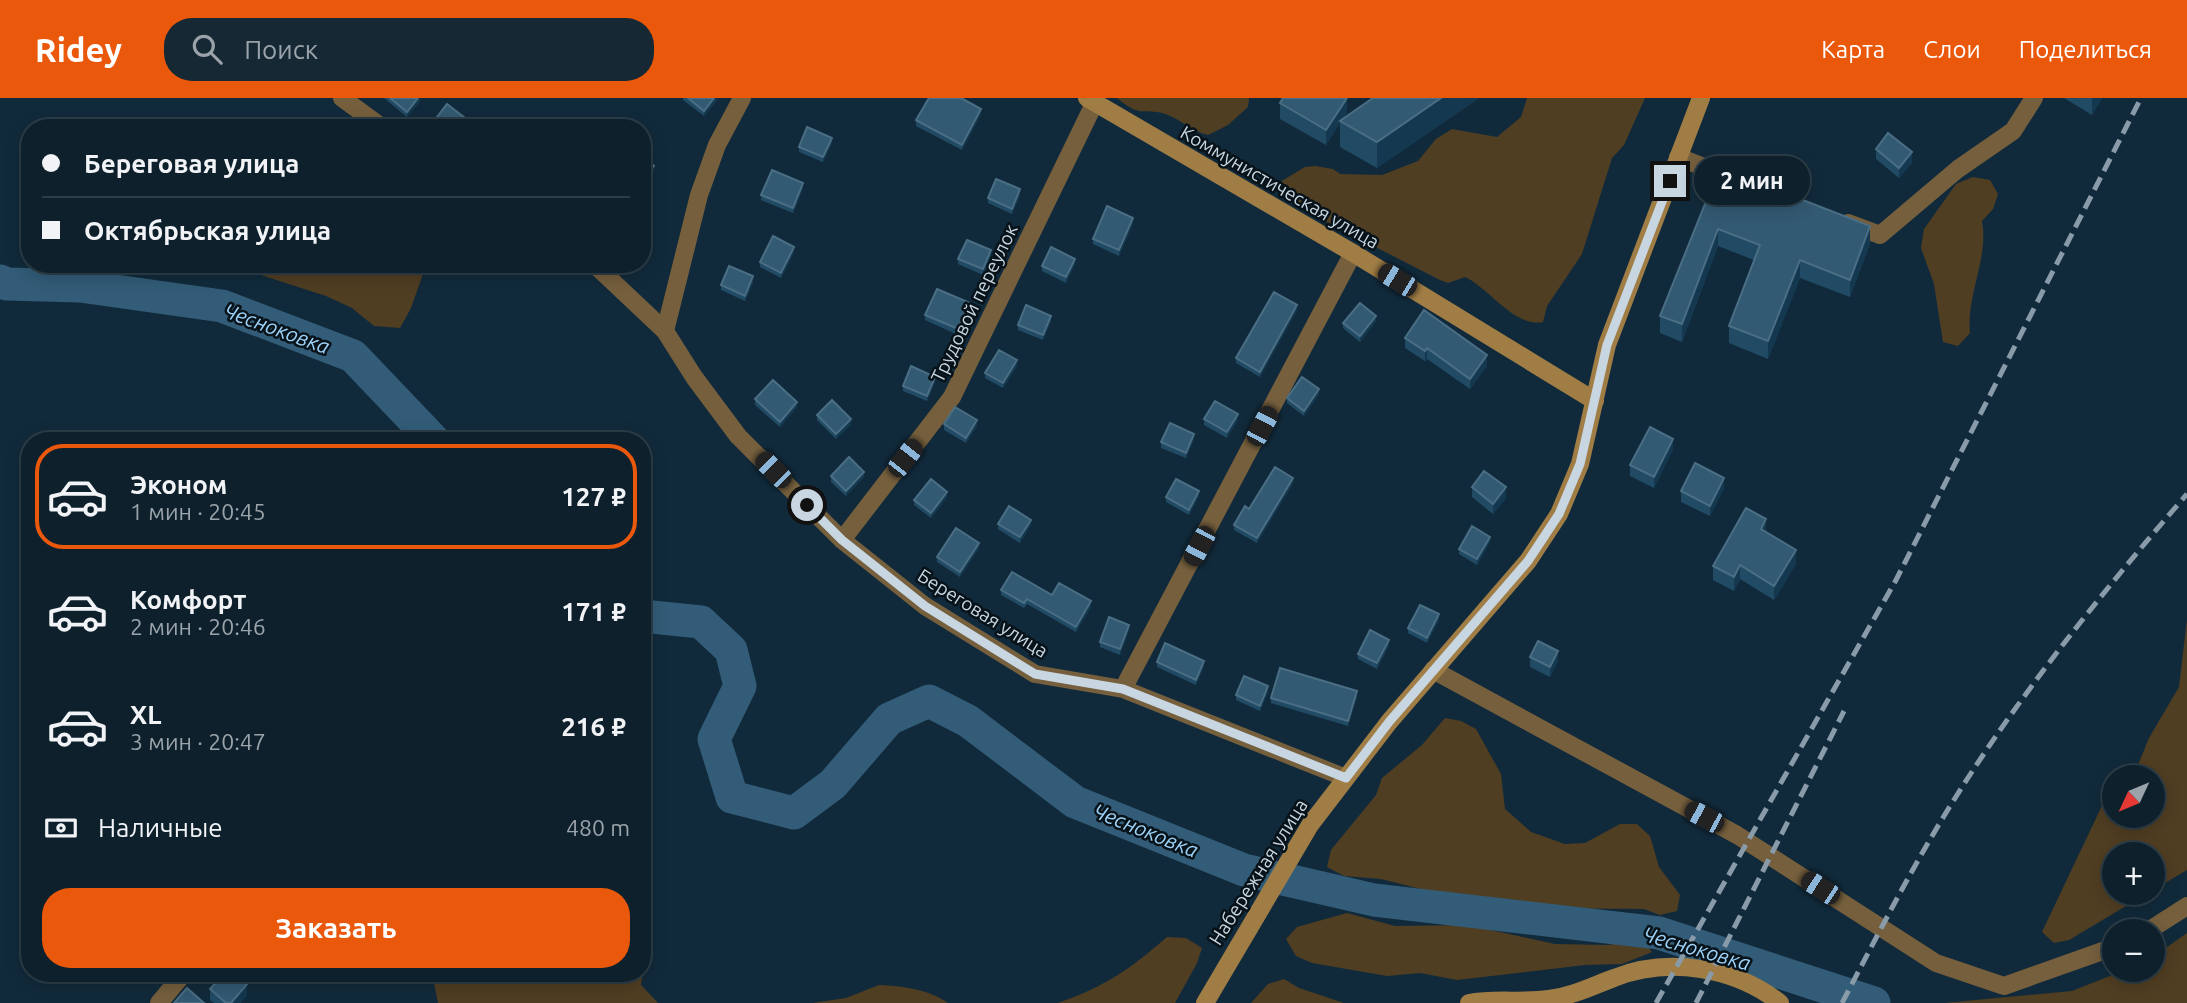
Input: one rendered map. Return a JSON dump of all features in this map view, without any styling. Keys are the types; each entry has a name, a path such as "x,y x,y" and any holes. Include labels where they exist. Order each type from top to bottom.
{"street":[{"path":"342,98 371,119"},
{"path":"665,331 699,195 717,145 742,98"},
{"name":"Набережная улица","path":"1205,1003 1227,961 1310,825 1433,670 1528,561 1559,514 1580,464 1607,345 1701,98"},
{"path":"1834,217 1880,235 1958,169 2013,131 2034,98"},
{"name":"Коммунистическая улица","path":"1091,100 1353,253 1595,401"},
{"name":"Трудовой переулок","path":"842,540 953,397 1091,100"},
{"path":"1678,157 1800,204"},
{"path":"1123,689 1353,253"},
{"name":"Береговая улица","path":"604,273 665,331 694,377 738,436 842,540 925,606 1035,674 1123,689 1346,778"},
{"path":"1433,670 1737,835 1936,963 2004,986 2102,951"},
{"path":"2165,920 2187,906"},
{"path":"1469,1003 1549,999 1588,991 1615,977 1645,970 1705,968 1758,985 1780,1003"},
{"path":"159,1003 176,982"}],"shaded area":[{"path":"1117,98 1249,99 1248,107 1228,125 1208,135 1168,115 1133,109"},
{"path":"1527,98 1645,98 1624,145 1612,158 1582,254 1547,306 1543,322 1522,319 1465,277 1448,283 1440,280 1309,213 1280,190 1280,182 1305,167 1333,169 1340,174 1382,175 1418,161 1436,139 1452,129 1497,137 1521,117"},
{"path":"1973,177 1990,180 1998,194 1993,209 1982,221 1983,249 1971,305 1970,333 1958,346 1943,342 1934,284 1921,248 1924,229 1956,184"},
{"path":"255,273 423,273 411,308 400,328 374,326 352,308 326,296"},
{"path":"2187,619 2187,870 2165,883 2165,842 2102,842 2102,905 2128,905 2069,940 2054,943 2042,932 2102,806 2102,828 2165,828 2165,765 2138,765 2149,738 2179,687"},
{"path":"1445,718 1461,721 1476,729 1501,774 1505,809 1531,832 1565,844 1585,843 1620,824 1637,824 1650,836 1659,867 1680,895 1677,911 1660,915 1644,909 1520,908 1486,899 1453,897 1381,879 1344,876 1327,867 1331,850 1376,795 1382,778 1422,745"},
{"path":"1347,913 1395,926 1468,925 1555,944 1608,945 1641,938 1652,952 1622,964 1585,965 1457,980 1420,973 1387,976 1312,963 1296,956 1286,939 1297,927"},
{"path":"2187,933 2187,1003 1944,1003 2072,991 2102,979 2102,982 2165,982 2165,949"},
{"path":"1167,937 1186,938 1202,948 1197,963 1175,1003 1058,1003 1116,976"},
{"path":"1284,979 1299,988 1344,1003 1251,1003 1268,984"},
{"path":"434,982 641,982 641,985 658,1003 438,1003"},
{"path":"879,985 924,991 948,1003 812,1003 846,998"}],"building":[{"path":"390,98 418,98 407,112"},
{"path":"688,98 714,98 704,111"},
{"path":"929,98 961,98 981,109 962,145 916,120"},
{"path":"1283,98 1347,98 1326,130 1280,103"},
{"path":"1373,98 1441,98 1377,142 1340,121"},
{"path":"447,104 466,119 436,119"},
{"path":"807,127 832,138 823,157 799,147"},
{"path":"1888,133 1912,152 1899,168 1876,149"},
{"path":"772,170 803,183 793,208 761,195"},
{"path":"1717,174 1761,193 1764,185 1870,226 1850,280 1800,260 1768,341 1729,326 1760,245 1718,229 1682,324 1660,316"},
{"path":"996,179 1020,189 1012,209 988,198"},
{"path":"1107,206 1133,218 1119,250 1093,239"},
{"path":"773,236 794,247 781,273 760,262"},
{"path":"967,240 991,250 983,269 958,259"},
{"path":"1051,247 1075,259 1066,277 1042,266"},
{"path":"729,266 753,276 745,296 721,285"},
{"path":"937,289 970,303 958,329 925,315"},
{"path":"1274,292 1297,305 1260,372 1236,358"},
{"path":"1360,303 1376,316 1360,336 1343,323"},
{"path":"1026,305 1051,316 1043,335 1018,325"},
{"path":"1424,310 1487,355 1470,379 1427,348 1425,351 1405,338"},
{"path":"999,350 1017,360 1003,383 985,373"},
{"path":"911,366 935,377 927,396 903,386"},
{"path":"1302,377 1319,389 1304,411 1287,398"},
{"path":"773,380 797,402 780,422 755,399"},
{"path":"832,400 851,419 836,434 817,415"},
{"path":"1215,401 1238,414 1227,432 1204,419"},
{"path":"955,407 977,420 966,438 944,424"},
{"path":"1170,423 1194,434 1186,453 1161,442"},
{"path":"1650,427 1673,439 1654,477 1630,465"},
{"path":"849,457 864,472 846,491 831,476"},
{"path":"1695,463 1724,478 1710,506 1681,491"},
{"path":"1275,467 1293,478 1257,538 1234,525 1245,506 1249,509"},
{"path":"1484,471 1506,487 1493,504 1472,487"},
{"path":"931,479 947,492 931,513 914,500"},
{"path":"1176,479 1199,491 1189,510 1166,497"},
{"path":"1009,506 1031,520 1020,537 998,524"},
{"path":"1746,508 1766,519 1761,529 1796,550 1774,586 1740,565 1734,577 1713,566"},
{"path":"1472,526 1490,537 1477,559 1459,549"},
{"path":"956,528 979,543 960,572 937,557"},
{"path":"1012,572 1052,595 1059,583 1091,601 1076,627 1027,599 1024,603 1001,590"},
{"path":"1420,605 1439,614 1427,638 1408,628"},
{"path":"1109,617 1129,625 1120,649 1100,642"},
{"path":"1370,630 1389,640 1377,663 1358,654"},
{"path":"1538,641 1558,651 1550,667 1530,657"},
{"path":"1165,643 1204,661 1196,680 1157,662"},
{"path":"1280,668 1357,691 1348,721 1271,698"},
{"path":"1244,676 1268,686 1260,706 1236,695"},
{"path":"217,982 247,984 231,1003 226,1003 210,989"},
{"path":"187,988 204,1003 174,1003"}],"waterway":[{"name":"Чесноковка","path":"0,281 7,284 80,286 222,306 353,356 425,432"},
{"name":"Чесноковка","path":"651,617 701,622 731,650 740,686 714,739 732,797 794,813 833,784 889,719 929,701 968,721 1075,802 1244,870 1374,900 1659,933 1874,1003"}],"railway":[{"path":"1656,1003 1896,580 2141,98"},
{"path":"1842,1003 1930,839 1971,773 2028,690 2090,610 2187,494"},
{"path":"1696,1003 1844,711"}],"route":[{"path":"807,505 842,540 925,606 1035,674 1123,689 1346,778 1389,722 1528,561 1559,514 1580,464 1607,345 1670,181"}]}
